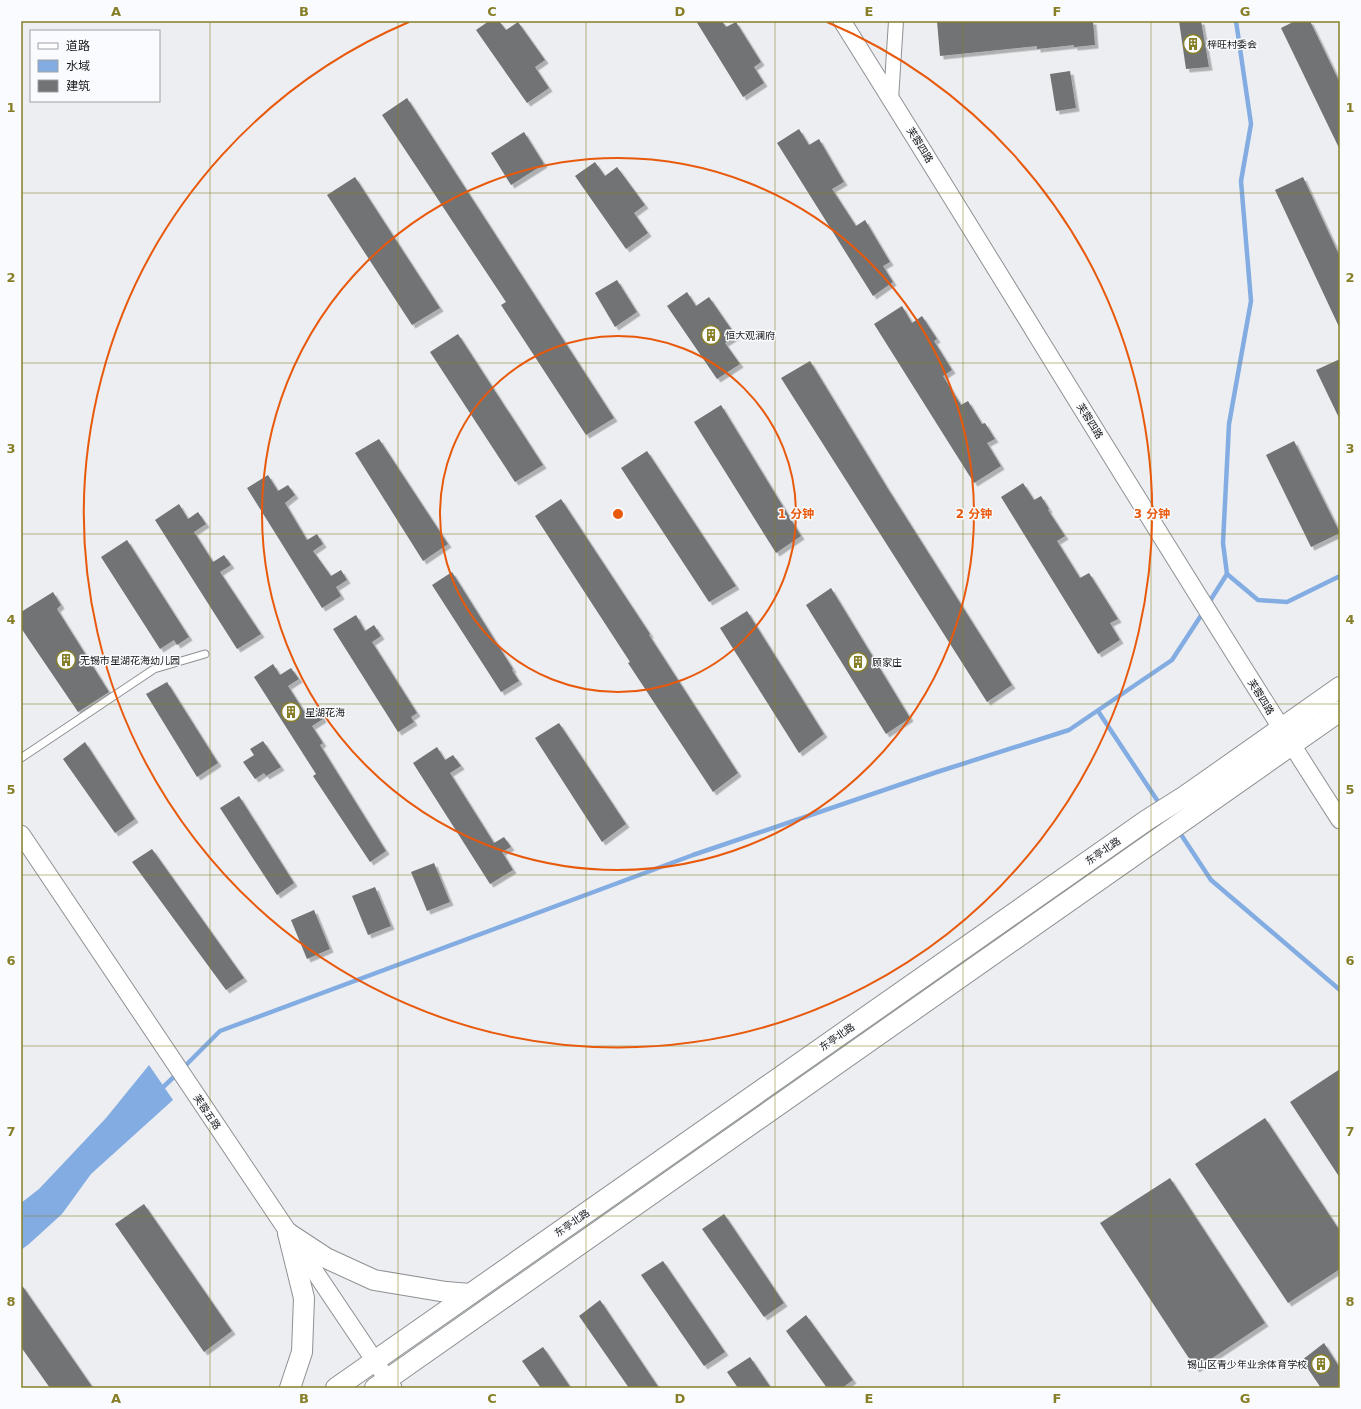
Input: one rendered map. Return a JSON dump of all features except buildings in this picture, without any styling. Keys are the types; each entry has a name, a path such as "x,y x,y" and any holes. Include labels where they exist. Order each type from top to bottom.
{"main road":[{"name":"东亭北路","path":"385,1385 1160,838 1190,804 1281,728 1340,687"},
{"name":"东亭北路","path":"336,1388 1147,820 1190,804 1291,745 1340,711"},
{"path":"288,1233 326,1258 374,1280 446,1292 470,1294"},
{"path":"288,1233 304,1298 302,1352 290,1388"}],"street":[{"name":"芙蓉四路","path":"842,21 1220,632 1340,820"},
{"path":"891,99 896,21"},
{"name":"芙蓉五路","path":"21,834 375,1361 385,1385"}],"lane":[{"path":"21,758 154,669 205,654"}],"water":[{"path":"149,1065 173,1100 91,1174 62,1214 21,1250 21,1203 39,1189 106,1118"}],"waterway":[{"path":"1227,574 1223,543 1229,424 1251,301 1241,181 1251,124 1236,21"},
{"path":"1208,604 1227,574 1258,600 1287,602 1340,576"},
{"path":"183,1068 220,1031 693,855 937,772 1069,730 1172,660 1204,611"},
{"path":"1098,711 1161,806"},
{"path":"1178,830 1211,880 1340,990"},
{"path":"160,1090 178,1073"}],"place":[{"name":"梓旺村委会","path":"1193,44"},
{"name":"恒大观澜府","path":"711,335"},
{"name":"无锡市星湖花海幼儿园","path":"66,660"},
{"name":"顾家庄","path":"858,662"},
{"name":"星湖花海","path":"291,712"},
{"name":"锡山区青少年业余体育学校","path":"1321,1364"}]}
